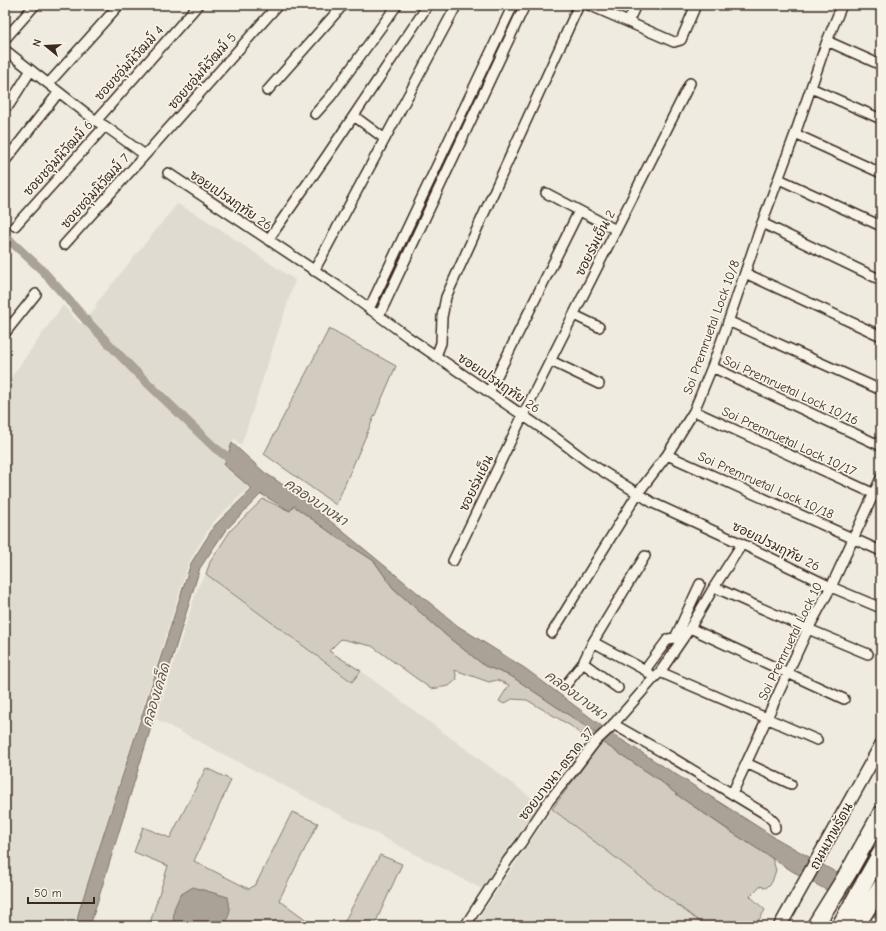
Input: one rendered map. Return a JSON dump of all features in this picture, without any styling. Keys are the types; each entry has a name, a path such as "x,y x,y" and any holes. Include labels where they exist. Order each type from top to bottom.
{"highway":[{"path":"815,926 848,873 881,814"},
{"path":"824,926 881,825"},
{"path":"840,926 881,853"},
{"path":"854,925 881,870"},
{"path":"854,925 880,889"}],"main road":[{"name":"ถนนเทพรัตน","path":"780,926 881,745"},
{"path":"846,808 881,760"}],"street":[{"path":"5,39 35,5"},
{"path":"49,84 119,5"},
{"name":"ซอยชอุ่มนิวัฒม์ 4","path":"96,121 198,5"},
{"name":"ซอยชอุ่มนิวัฒม์ 5","path":"145,155 278,5"},
{"path":"267,91 343,5"},
{"path":"315,114 331,96 397,5"},
{"path":"268,240 354,116 428,5"},
{"path":"314,271 456,5"},
{"path":"436,356 441,343 442,317 446,297 578,5"},
{"path":"589,5 674,42 681,40 696,5"},
{"path":"628,22 636,5"},
{"name":"Soi Premruetal Lock 10/8","path":"552,633 638,493 667,455 694,412 712,368 744,273 779,179 827,41 842,5"},
{"path":"369,309 512,6 523,8 379,316"},
{"path":"827,41 881,65"},
{"path":"5,50 96,121 145,155"},
{"path":"9,105 31,70"},
{"name":"ซอยร่มเย็น 2","path":"523,415 690,83"},
{"path":"811,88 881,119"},
{"path":"5,161 59,92"},
{"path":"469,98 478,103"},
{"path":"354,116 385,139"},
{"name":"ซอยชอุ่มนิวัฒม์ 6","path":"15,226 104,126"},
{"path":"795,134 881,173"},
{"name":"ซอยชอุ่มนิวัฒม์ 7","path":"64,245 145,155"},
{"name":"ซอยเปรมฤทัย 26","path":"168,173 314,271 556,438 588,462 653,503 831,587 881,608"},
{"path":"779,179 881,226"},
{"path":"426,188 437,192"},
{"path":"546,193 616,230"},
{"path":"489,392 579,211"},
{"path":"762,223 881,280"},
{"path":"402,240 412,245"},
{"path":"744,273 881,336"},
{"path":"5,333 36,294"},
{"path":"574,315 599,327"},
{"path":"728,321 881,390"},
{"path":"551,361 599,384"},
{"name":"Soi Premruetal Lock 10/16","path":"712,368 881,446"},
{"name":"Soi Premruetal Lock 10/17","path":"694,412 877,496"},
{"name":"ซอยร่มเย็น","path":"453,562 523,415"},
{"name":"Soi Premruetal Lock 10/18","path":"667,455 881,551"},
{"name":"Soi Premruetal Lock 10","path":"732,794 808,629 877,496 881,478"},
{"name":"ซอยบางนา-ตราด 37","path":"465,926 504,865 521,843 538,816 595,742 657,675 690,628 742,544"},
{"path":"565,686 583,663 645,556"},
{"path":"645,670 668,639 675,638 700,584"},
{"path":"714,587 868,654"},
{"path":"690,628 844,699"},
{"path":"594,642 645,670 817,740"},
{"path":"583,663 618,688"},
{"path":"611,726 671,757 767,815 774,822 775,828"},
{"path":"746,763 791,784"}],"shaded area":[{"path":"177,204 200,216 295,280 241,446 234,438 224,465 250,487 213,522 189,562 75,926 5,926 5,386 63,305 80,324 97,308 95,305"},
{"path":"329,329 396,366 336,505 264,454"},
{"path":"263,499 290,511 294,506 334,535 374,561 393,588 449,638 485,666 511,676 594,732 588,741 571,726 527,700 512,699 504,704 499,701 509,685 497,680 489,682 455,670 457,679 449,686 431,689 372,646 341,639 329,651 361,671 352,682 206,574 210,562 231,530"},
{"path":"206,574 351,682 361,671 541,805 509,847 482,889 156,719 198,586"},
{"path":"602,742 658,779 680,797 725,828 772,858 776,870 772,882 766,888 760,886 750,896 765,910 755,926 705,926 552,809"},
{"path":"206,768 231,780 194,861 249,889 256,884 292,812 318,823 279,900 315,926 149,926 168,866 134,852 143,827 170,838"},
{"path":"552,809 705,926 474,926"},
{"path":"380,855 402,864 374,926 342,926"}],"water":[{"name":"คลองเคล็ด","path":"232,443 264,472 301,497 458,626 526,669 611,733 774,837 881,898 881,920 792,871 742,839 680,797 658,779 602,742 594,732 511,676 485,666 449,638 393,588 374,561 334,535 294,506 290,511 261,494 225,531 200,568 90,926 76,926 79,911 191,563 215,525 252,489 224,465"},
{"path":"193,887 228,897 230,910 225,926 173,926 174,909 180,895"}],"waterway":[{"path":"5,236 42,270 87,321 135,371 215,448 236,463"}],"water label":[{"name":"คลองบางนา","path":"316,502"},
{"name":"คลองบางนา","path":"576,695"}]}
